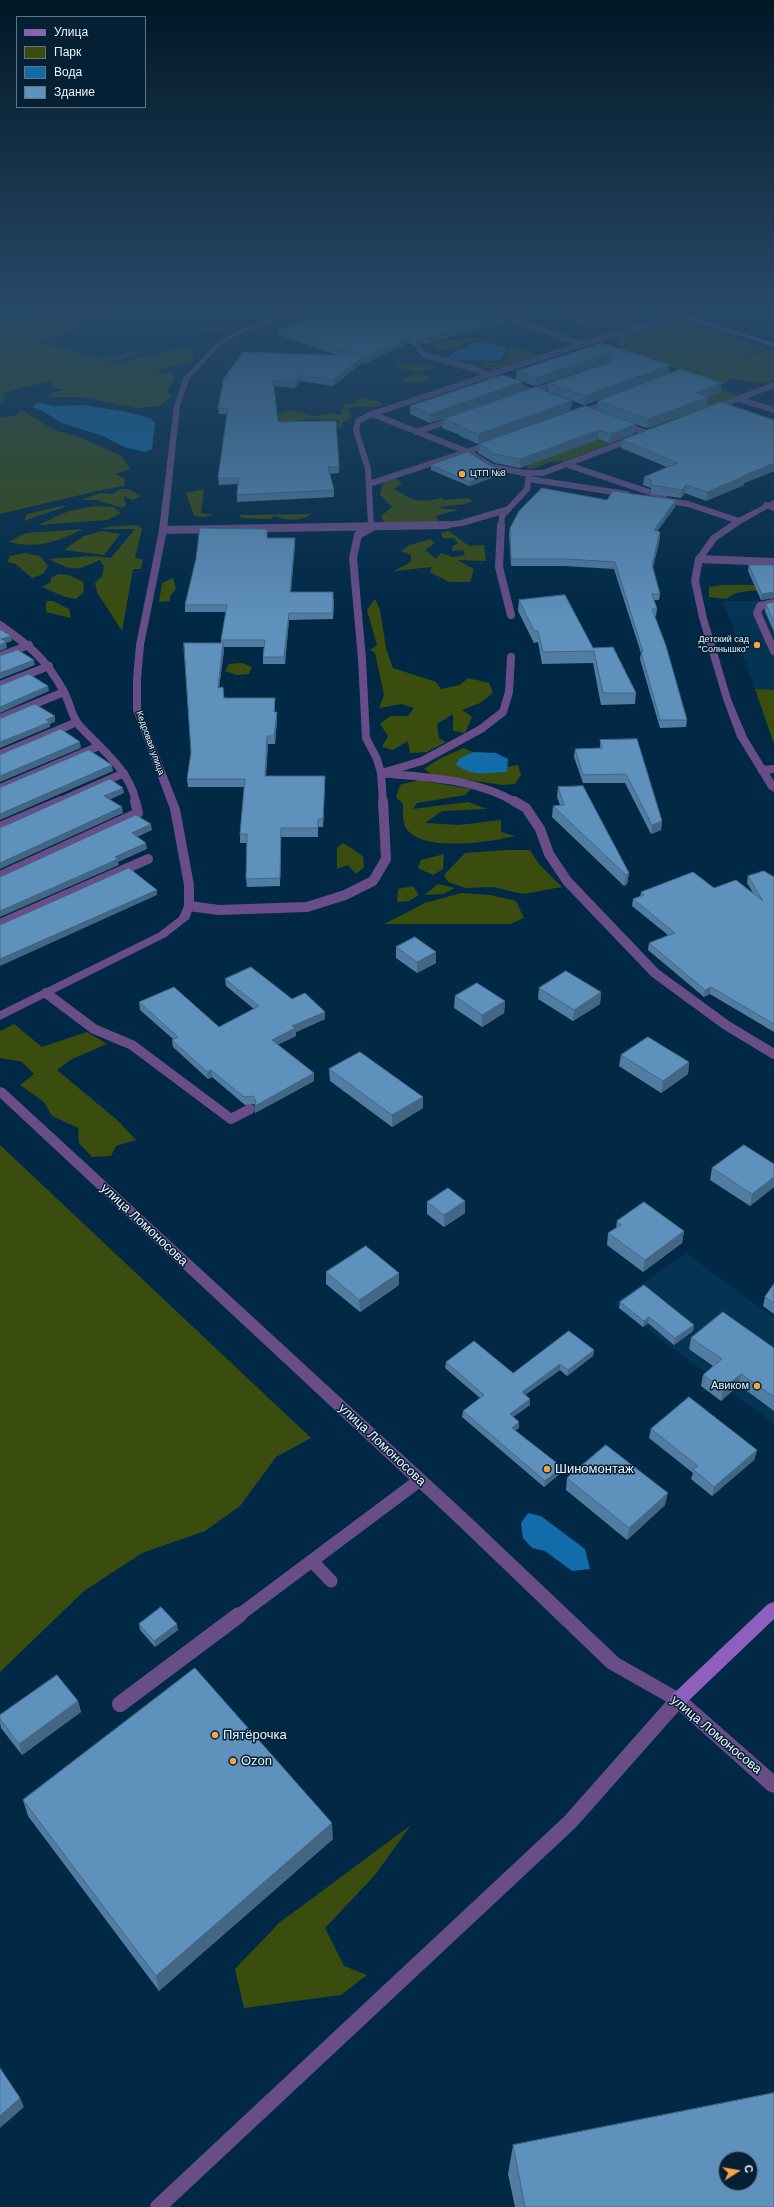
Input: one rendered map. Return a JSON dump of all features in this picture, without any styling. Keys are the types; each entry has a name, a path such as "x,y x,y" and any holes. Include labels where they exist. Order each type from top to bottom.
{"main road":[{"path":"678,1700 774,1609"}],"street":[{"name":"Кедровая улица","path":"176,414 164,530 140,645 137,679 137,710 175,809 188,878 189,906"},
{"path":"771,505 739,521 714,538 699,559 695,582 703,618 727,699 742,737 774,789"},
{"path":"0,1016 162,935 184,919 189,906"},
{"name":"улица Ломоносова","path":"0,1091 420,1480 613,1663 678,1700 774,1785"}],"lane":[{"path":"371,528 368,469 356,430 358,421 372,414 468,452 476,460 529,476 688,504"},
{"path":"571,416 577,414"},
{"path":"593,414 599,416"},
{"path":"416,432 460,417"},
{"path":"613,421 647,433"},
{"path":"529,476 543,473 654,431"},
{"path":"369,484 497,442"},
{"path":"565,464 606,479 739,521"},
{"path":"511,615 499,567 502,516 527,489 529,476"},
{"path":"164,530 289,527 371,528 462,523 509,508"},
{"path":"189,906 219,910 306,907 345,895 373,881 386,859 381,773 377,758 366,738 362,659 353,558 358,535 371,528"},
{"path":"699,559 774,562"},
{"path":"774,603 760,606 757,613 774,651"},
{"path":"0,625 29,645 49,666 64,692 77,722 124,773 134,794 138,813 0,876"},
{"path":"0,656 29,645"},
{"path":"381,773 422,761 481,729 503,712 509,692 511,657"},
{"path":"0,685 49,666"},
{"path":"0,718 64,692"},
{"path":"0,754 77,722"},
{"path":"0,788 99,746"},
{"path":"762,770 774,769"},
{"path":"0,826 124,773"},
{"path":"381,773 464,782 502,793 526,808 540,829 548,854 567,881 655,973 726,1025 774,1054"},
{"path":"0,924 148,859"},
{"path":"46,993 94,1029 132,1045 231,1119 250,1109"},
{"path":"120,1704 420,1480"},
{"path":"312,1561 331,1581"},
{"path":"158,2207 570,1822 678,1700"}],"shaded area":[{"name":"Детский сад \"Солнышко\"","path":"723,601 774,601 774,744 755,689"},
{"path":"686,1253 774,1318 774,1424 613,1304"}],"green space":[{"path":"17,414 28,414 54,430 82,438 122,456 130,469 115,474 125,479 124,486 0,514 0,417 15,416"},
{"path":"278,414 307,414 316,416 327,414 349,414 351,418 343,422 342,427 337,427 339,420 305,419 301,421 277,423"},
{"path":"650,414 689,414 651,428 627,423"},
{"path":"631,430 636,434 565,461 550,462 535,468 525,469 530,464 616,433"},
{"path":"395,478 402,483 394,489 416,500 427,501 441,498 444,500 467,498 473,501 465,504 438,508 458,510 436,516 438,521 391,525 384,522 381,516 392,507 380,495 383,483"},
{"path":"121,489 128,489 141,496 133,500 124,496 126,506 120,507 96,500 82,500 99,493 111,494"},
{"path":"204,489 201,513 214,515 202,517 194,515 186,493"},
{"path":"67,506 24,521 27,514"},
{"path":"95,506 113,507 121,513 107,520 38,525 69,511"},
{"path":"312,514 293,520 274,516 270,519 242,518 239,515"},
{"path":"138,525 142,529 135,558 143,559 141,569 133,569 122,631 97,592 95,583 102,576 104,566 100,560 79,568 70,568 49,559 95,556 111,558 135,529 102,529 114,526"},
{"path":"82,529 65,538 47,543 28,545 9,542 26,533"},
{"path":"102,531 120,534 104,555 64,550 84,536"},
{"path":"449,531 469,546 484,545 486,561 457,560 474,569 470,582 449,582 430,572 432,567 394,571 411,562 411,555 401,551 410,545 430,539 435,543 425,550 436,559 441,553 453,557 465,555 463,550 452,551 453,546 458,543 454,538 443,538 441,533"},
{"path":"25,553 40,556 48,566 43,574 32,578 16,564 7,562 10,556"},
{"path":"58,574 69,575 83,582 84,592 76,599 65,597 42,587 51,582 51,578"},
{"path":"173,578 176,589 170,596 170,601 159,602 162,583"},
{"path":"722,585 774,585 774,591 737,593 726,599 709,597 709,587"},
{"path":"375,599 380,610 386,648 393,668 436,682 441,689 460,685 468,678 489,683 493,693 480,703 462,710 472,717 465,733 453,731 453,714 437,724 439,738 446,742 427,752 410,753 408,741 393,750 382,747 388,736 380,724 390,716 408,716 414,708 402,704 379,708 384,695 375,653 370,650 377,645 367,610"},
{"path":"46,601 53,601 69,609 71,618 46,612"},
{"path":"242,663 252,667 249,674 237,675 225,671 229,664"},
{"path":"755,689 774,690 774,744"},
{"path":"464,748 473,752 460,758 494,772 507,772 507,767 518,765 521,775 515,784 503,785 433,775 424,769 439,759"},
{"path":"418,780 471,789 465,795 417,803 413,809 468,802 487,809 442,811 425,823 459,825 501,820 501,832 515,836 490,841 458,844 426,841 414,836 406,828 403,819 403,804 396,797 400,785"},
{"path":"343,843 363,856 364,867 356,874 348,865 337,869 337,848"},
{"path":"530,850 539,864 562,887 523,894 493,887 465,888 448,882 444,875 465,853"},
{"path":"444,854 443,869 433,875 418,868 421,860"},
{"path":"438,884 455,888 443,894 424,895"},
{"path":"413,886 419,895 409,901 397,902 398,889"},
{"path":"461,893 490,895 516,901 524,918 510,924 384,924 425,903"},
{"path":"14,1024 42,1047 87,1032 107,1044 72,1059 57,1070 117,1120 136,1140 116,1146 111,1156 92,1157 79,1143 78,1128 52,1116 44,1102 20,1085 34,1074 22,1062 0,1058 0,1031"},
{"path":"0,1145 311,1438 276,1457 240,1506 205,1531 142,1553 84,1591 0,1672"},
{"path":"411,1825 375,1875 325,1928 344,1966 367,1975 341,1995 244,2008 235,1969 279,1923"}],"water":[{"path":"48,414 135,414 150,418 155,423 152,449 145,452 124,447 103,436 59,422"},
{"path":"473,752 496,753 508,759 507,772 475,773 469,772 456,765 460,758"},
{"path":"528,1513 541,1516 585,1549 590,1569 572,1571 545,1551 532,1548 523,1538 521,1523"}],"building":[{"path":"227,414 277,414 278,422 336,421 339,467 328,467 334,490 237,495 239,478 218,478"},
{"path":"458,414 535,414 478,434 443,419"},
{"path":"563,414 608,414 636,424 610,434 599,430 520,459 495,454 479,444"},
{"path":"634,414 662,414 648,419"},
{"path":"690,414 756,414 774,420 774,463 707,492 686,485 682,490 651,485 651,480 644,477 678,463 622,440"},
{"path":"468,452 491,466 503,469 469,482 431,465"},
{"path":"542,488 607,500 613,491 676,500 654,530 660,532 652,565 660,594 652,594 657,609 652,609 666,646 687,720 660,720 641,652 643,652 615,562 566,559 511,559 510,528 519,511"},
{"path":"200,528 267,529 267,538 295,538 290,592 333,592 333,613 289,613 284,657 263,657 265,640 221,640 227,605 185,605 196,559"},
{"path":"749,565 774,565 774,592 762,594"},
{"path":"565,595 593,648 613,647 636,693 603,693 594,651 543,652 538,631 534,631 519,600"},
{"path":"774,602 774,623 766,604"},
{"path":"0,629 11,636 1,639 6,642 0,645"},
{"path":"184,643 223,643 218,688 223,687 224,698 275,698 274,712 277,712 274,736 267,736 265,776 325,776 323,819 318,819 318,828 281,828 280,878 246,879 247,834 240,834 245,779 187,779 191,753"},
{"path":"18,650 34,660 0,673 0,656"},
{"path":"29,674 48,686 0,707 0,685"},
{"path":"35,704 55,716 46,720 50,722 0,742 0,717 1,718"},
{"path":"61,729 80,742 0,776 0,753 1,754"},
{"path":"637,739 662,821 652,825 626,774 583,775 575,749 602,748 600,740"},
{"path":"89,750 112,765 0,814 0,787"},
{"path":"110,779 123,788 104,796 122,807 0,863 0,827"},
{"path":"583,786 629,873 626,875 553,806 564,805 558,787"},
{"path":"136,815 151,824 132,833 146,843 115,857 118,859 0,911 0,876"},
{"path":"129,868 157,890 0,959 0,924"},
{"path":"764,871 774,877 774,1024 711,987 705,990 649,943 675,933 633,899 644,895 641,892 693,872 714,888 736,880 763,901 748,876"},
{"path":"415,937 436,952 417,962 396,947"},
{"path":"251,967 292,999 305,993 325,1012 292,1026 295,1028 272,1040 314,1073 255,1106 256,1102 253,1096 244,1097 211,1070 207,1072 172,1040 178,1037 139,1002 174,987 219,1027 259,1006 225,979"},
{"path":"566,971 601,992 574,1010 539,988"},
{"path":"477,983 505,1001 482,1015 455,996"},
{"path":"648,1037 689,1062 663,1081 621,1055"},
{"path":"360,1052 423,1097 392,1115 329,1069"},
{"path":"744,1145 774,1164 774,1177 752,1194 712,1168"},
{"path":"448,1188 465,1201 444,1215 427,1202"},
{"path":"644,1202 684,1231 645,1260 608,1233 621,1225 617,1221"},
{"path":"366,1246 399,1273 359,1300 326,1272"},
{"path":"774,1284 774,1303 765,1297"},
{"path":"644,1285 694,1325 675,1338 649,1317 644,1321 620,1302"},
{"name":"Авиком","path":"723,1312 774,1348 774,1397 741,1374 723,1389 703,1375 722,1359 691,1338"},
{"path":"569,1331 594,1350 568,1370 560,1364 522,1392 530,1399 510,1414 519,1422 512,1428 562,1467 545,1481 463,1411 484,1395 446,1362 474,1341 513,1373"},
{"path":"689,1397 757,1450 714,1487 693,1469 698,1466 651,1429"},
{"path":"606,1445 668,1493 629,1528 567,1478"},
{"path":"161,1607 177,1624 154,1641 139,1624"},
{"path":"195,1668 332,1823 156,1976 23,1800"},
{"path":"57,1675 78,1701 19,1744 0,1719 0,1715"},
{"path":"0,2068 20,2098 0,2116"},
{"path":"774,2093 774,2207 525,2207 513,2145"}],"place":[{"name":"ЦТП №8","path":"462,474"},
{"name":"Детский сад \"Солнышко\"","path":"757,645"},
{"name":"Авиком","path":"757,1386"},
{"name":"Шиномонтаж","path":"547,1469"},
{"name":"Пятёрочка","path":"215,1735"},
{"name":"Ozon","path":"233,1761"}]}
